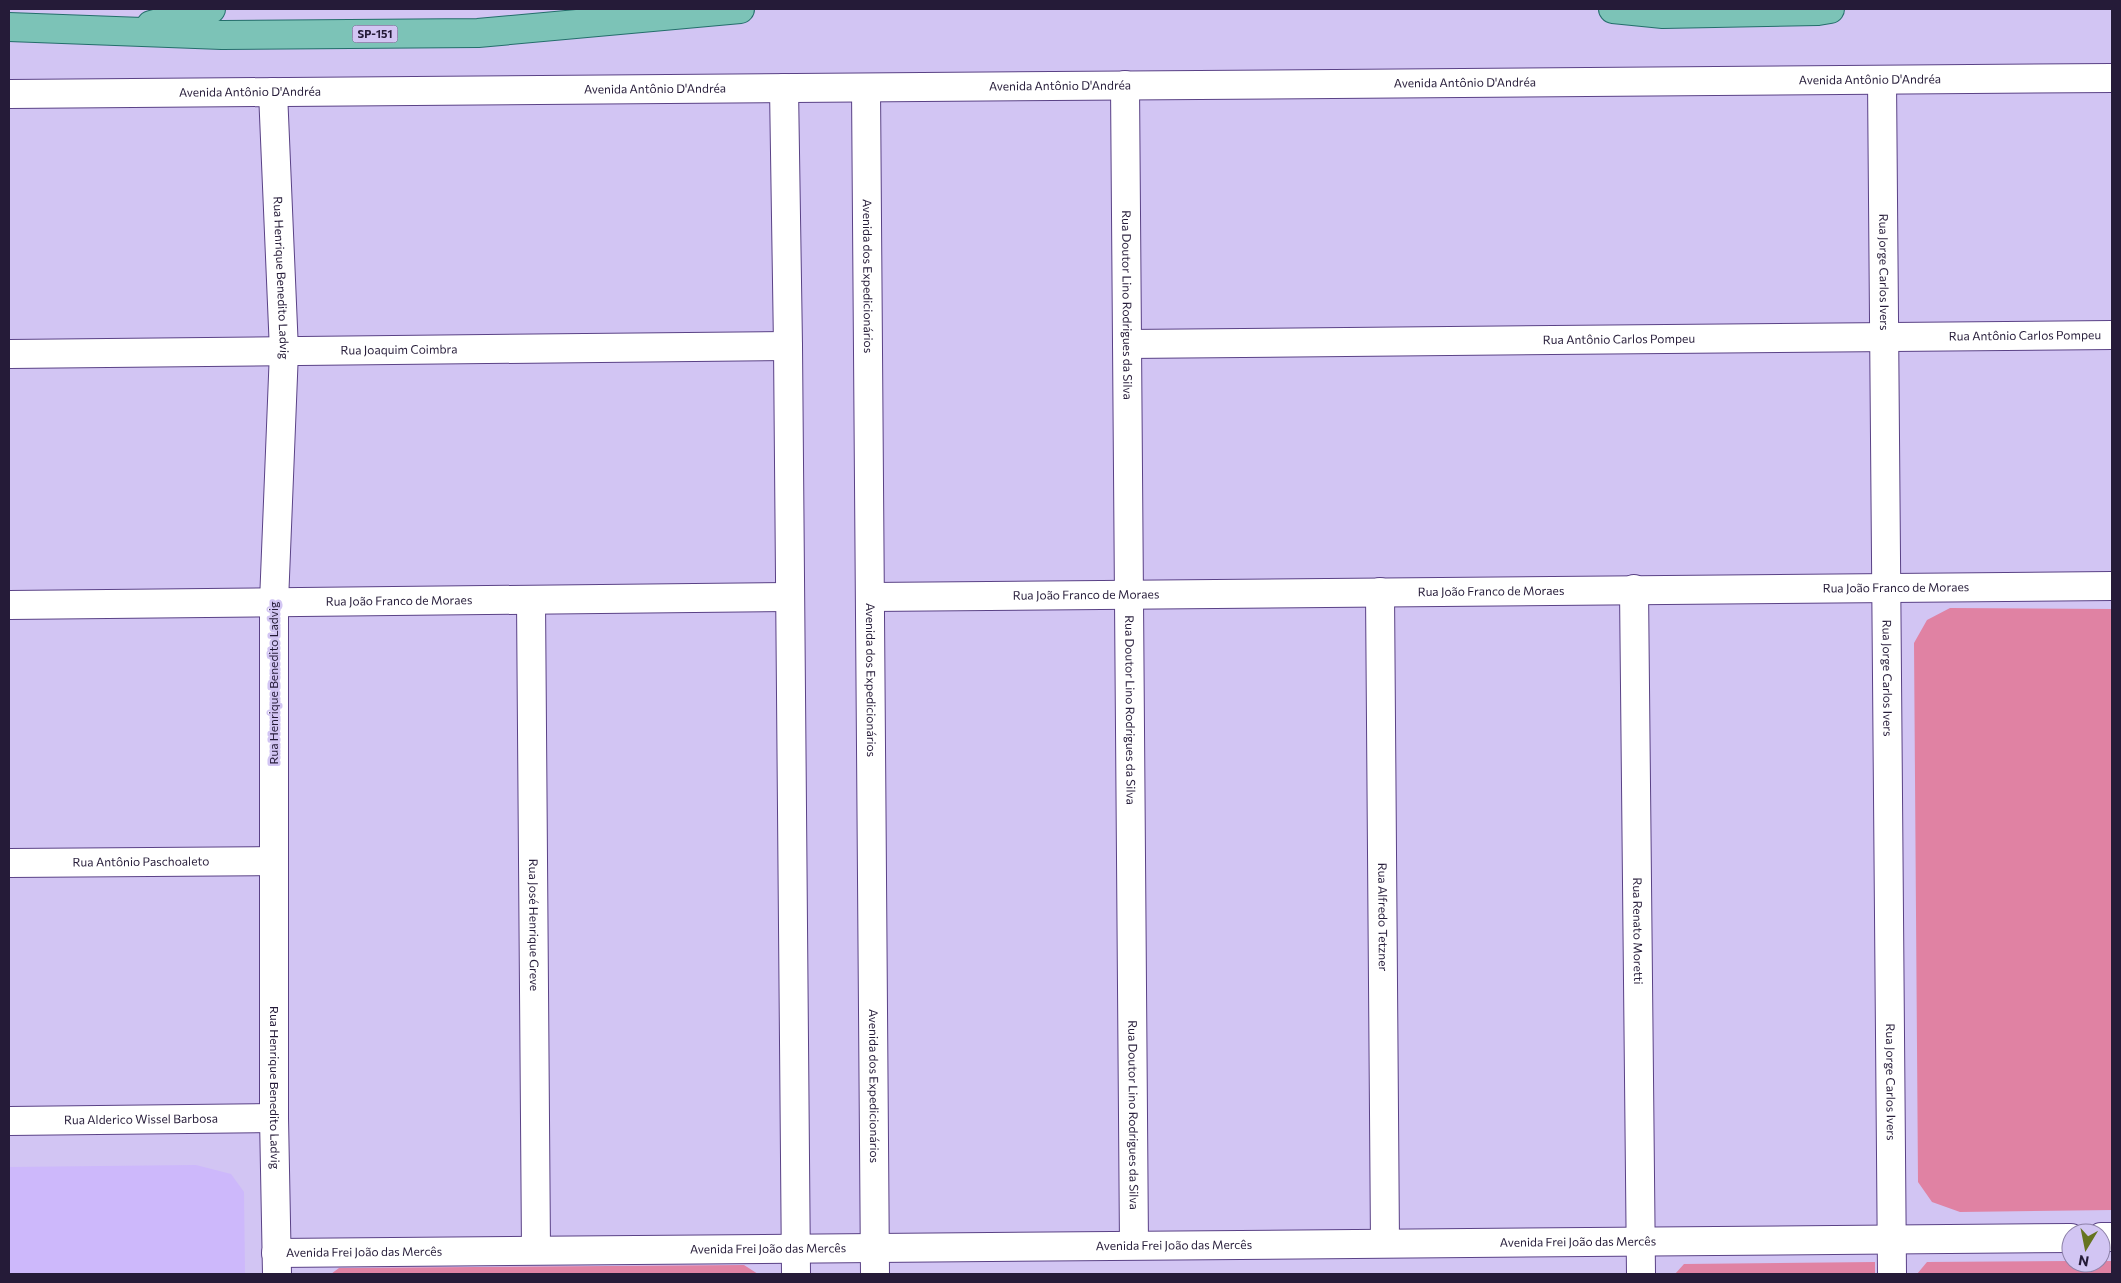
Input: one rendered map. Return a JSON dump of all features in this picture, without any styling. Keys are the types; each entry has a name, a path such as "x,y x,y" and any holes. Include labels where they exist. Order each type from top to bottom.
{"main road":[{"path":"123,33 211,9"},
{"name":"SP-151","path":"9,27 123,33 222,35 478,33 740,9"},
{"path":"1613,9 1660,11 1818,11 1830,9"}],"street":[{"name":"Avenida Antônio D'Andréa","path":"9,94 2112,78"},
{"name":"Rua Jorge Carlos Ivers","path":"1882,80 1892,1274"},
{"name":"Rua Doutor Lino Rodrigues da Silva","path":"1125,86 1134,1245"},
{"path":"784,88 796,1261"},
{"name":"Avenida dos Expedicionários","path":"866,88 875,1274"},
{"name":"Rua Henrique Benedito Ladvig","path":"273,92 284,351 274,602 274,1118 277,1264"},
{"name":"Rua Antônio Carlos Pompeu","path":"1127,344 2112,335"},
{"name":"Rua Joaquim Coimbra","path":"9,354 788,346"},
{"name":"Rua João Franco de Moraes","path":"870,597 2112,586"},
{"name":"Rua Renato Moretti","path":"1634,589 1641,1274"},
{"name":"Rua Alfredo Tetzner","path":"1380,592 1385,1244"},
{"name":"Rua João Franco de Moraes","path":"9,605 789,597"},
{"name":"Rua José Henrique Greve","path":"531,600 536,1250"},
{"name":"Rua Antônio Paschoaleto","path":"9,863 274,861"},
{"name":"Rua Alderico Wissel Barbosa","path":"9,1121 274,1118"},
{"name":"Avenida Frei João das Mercês","path":"277,1264 536,1250 796,1261 875,1247 2061,1238"}],"shaded area":[{"path":"1950,608 2112,609 2112,1210 1960,1212 1932,1202 1918,1182 1914,643 1927,620"},
{"path":"196,1165 231,1174 244,1192 245,1274 9,1274 9,1167"},
{"path":"2061,1261 2061,1273 2111,1273 2112,1261 2112,1274 1917,1274 1927,1262"},
{"path":"1875,1262 1875,1274 1675,1274 1684,1264"},
{"path":"744,1265 758,1274 331,1274 339,1268"}]}
